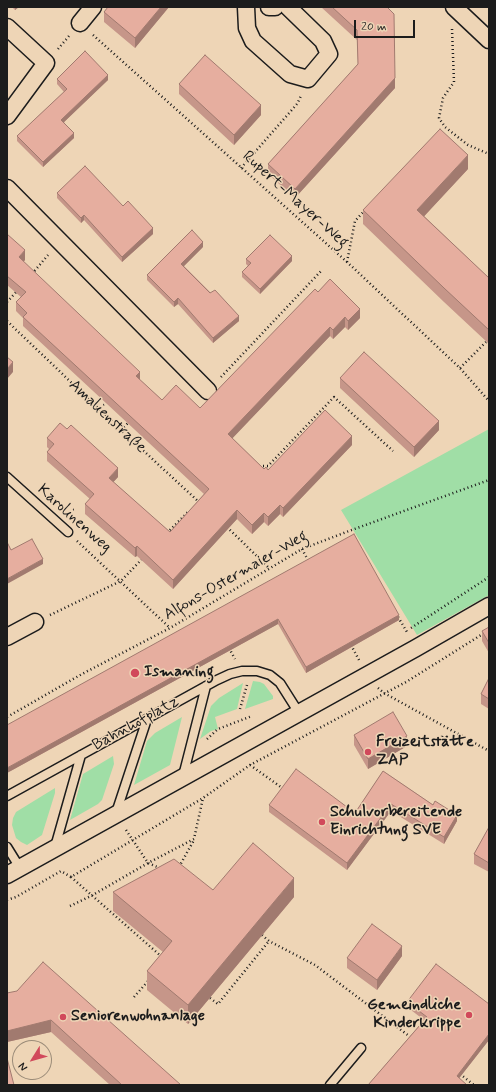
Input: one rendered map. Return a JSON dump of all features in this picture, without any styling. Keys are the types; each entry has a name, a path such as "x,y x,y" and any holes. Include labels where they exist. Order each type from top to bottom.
{"street":[{"path":"80,23 93,7"},
{"path":"246,7 247,28 253,41 290,74 308,79 329,54 323,41 288,7"},
{"path":"269,7 275,7"},
{"path":"453,14 489,40"},
{"path":"7,27 46,63 7,116"},
{"path":"7,188 208,391"},
{"path":"13,871 366,676 489,606"},
{"path":"7,637 35,622"}],"lane":[{"name":"Karolinenweg","path":"7,477 68,532"},
{"name":"Bahnhofplatz","path":"7,796 230,674 242,671 257,670 270,675 280,683 299,713"},
{"path":"183,777 206,686"},
{"path":"116,814 147,719"},
{"path":"55,848 81,755"},
{"path":"7,847 13,871"},
{"path":"330,1085 361,1048"}],"path":[{"path":"453,14 454,82 443,98 438,118 445,127 468,145 489,154"},
{"path":"46,63 80,23"},
{"name":"Rupert-Mayer-Weg","path":"80,23 346,262 460,368 489,401"},
{"path":"241,168 297,104 308,79"},
{"path":"440,132 445,127"},
{"path":"346,262 355,220 370,204"},
{"path":"31,274 61,241"},
{"path":"208,391 322,270"},
{"path":"7,302 22,286"},
{"name":"Amalienstraße","path":"7,321 121,430 204,506"},
{"path":"460,368 486,342"},
{"path":"257,466 268,466 334,397 393,451"},
{"path":"121,430 130,421"},
{"name":"Alfons-Ostermaier-Weg","path":"7,717 82,674 170,628 302,549 349,530 489,480"},
{"path":"164,537 199,502"},
{"path":"225,525 269,568"},
{"name":"Karolinenweg","path":"68,532 170,628"},
{"path":"302,549 312,568"},
{"path":"35,622 121,581 146,554"},
{"path":"406,631 489,577"},
{"path":"394,611 416,648"},
{"path":"71,877 203,798 250,765 406,682 489,630"},
{"path":"349,640 366,676 384,694 489,751"},
{"path":"224,650 235,644"},
{"path":"358,659 365,655"},
{"path":"250,765 285,790"},
{"path":"178,869 194,839 203,798"},
{"path":"116,814 148,863 168,872"},
{"path":"70,906 194,839"},
{"path":"7,900 16,897 61,871 71,877 166,960"},
{"path":"262,935 269,941 315,965 417,1042"},
{"path":"210,998 218,1004 269,941"},
{"path":"134,998 150,978"},
{"path":"455,1071 474,1085"}],"green space":[{"path":"489,429 489,595 417,635 341,510"},
{"path":"253,681 264,684 273,696 273,699 245,709"},
{"path":"243,683 237,709 215,717 218,729 211,731 200,739 211,706 219,698"},
{"path":"182,717 170,765 134,785 147,741 155,733"},
{"path":"113,756 114,764 102,800 98,804 70,820 83,774"},
{"path":"55,788 55,793 42,835 27,845 21,842 16,838 12,825 16,812"}],"building":[{"path":"108,7 161,7 135,38 104,12"},
{"path":"332,7 387,7 394,14 395,78 295,189 268,164 358,64 357,30"},
{"path":"85,51 108,75 61,120 74,133 43,162 17,136 67,89 57,79"},
{"path":"205,55 261,105 234,135 179,84"},
{"path":"440,129 468,155 417,210 489,278 489,330 363,210"},
{"path":"85,166 123,206 128,201 153,228 122,257 84,215 81,218 57,193"},
{"path":"192,230 203,242 181,264 210,293 215,290 239,316 213,338 178,298 174,302 147,275"},
{"path":"7,234 25,250 19,257 140,372 136,376 162,400 176,385 200,408 315,289 318,292 330,279 360,309 348,321 345,317 333,330 330,327 228,434 264,469 266,467 268,470 325,410 352,436 283,508 280,505 268,517 264,513 252,525 237,510 173,580 137,546 135,548 85,504 94,494 47,452 54,444 47,438 60,423 67,429 71,425 118,468 109,478 170,532 209,489 23,317 27,313 16,302 26,292 7,276"},
{"path":"270,235 292,256 260,289 242,272 251,263 246,259"},
{"path":"364,352 439,421 414,447 340,378"},
{"path":"7,357 13,362 7,369"},
{"path":"354,534 399,615 306,667 278,619 7,768 7,725"},
{"path":"32,539 43,559 7,579 7,542 11,550"},
{"path":"489,627 489,643 482,631"},
{"path":"489,678 489,699 481,694"},
{"path":"393,712 407,736 368,759 354,735"},
{"path":"296,769 355,813 383,771 433,805 435,801 457,815 444,837 391,804 347,863 269,805"},
{"path":"489,827 489,863 474,854"},
{"path":"253,843 294,878 188,1005 147,971 172,941 113,892 174,859 213,890"},
{"path":"372,924 402,946 377,980 347,958"},
{"name":"Seniorenwohnanlage","path":"43,962 181,1085 122,1085 51,1020 7,1031 7,993 17,991"},
{"path":"436,964 489,1004 489,1034 457,1076 467,1085 368,1085 427,1017 407,1002"},
{"path":"7,1058 14,1085 7,1085"}],"place":[{"name":"Ismaning","path":"135,673"},
{"name":"Freizeitstätte ZAP","path":"368,752"},
{"name":"Schulvorbereitende Einrichtung SVE","path":"322,822"},
{"name":"Gemeindliche Kinderkrippe","path":"469,1015"},
{"name":"Seniorenwohnanlage","path":"63,1017"}]}
